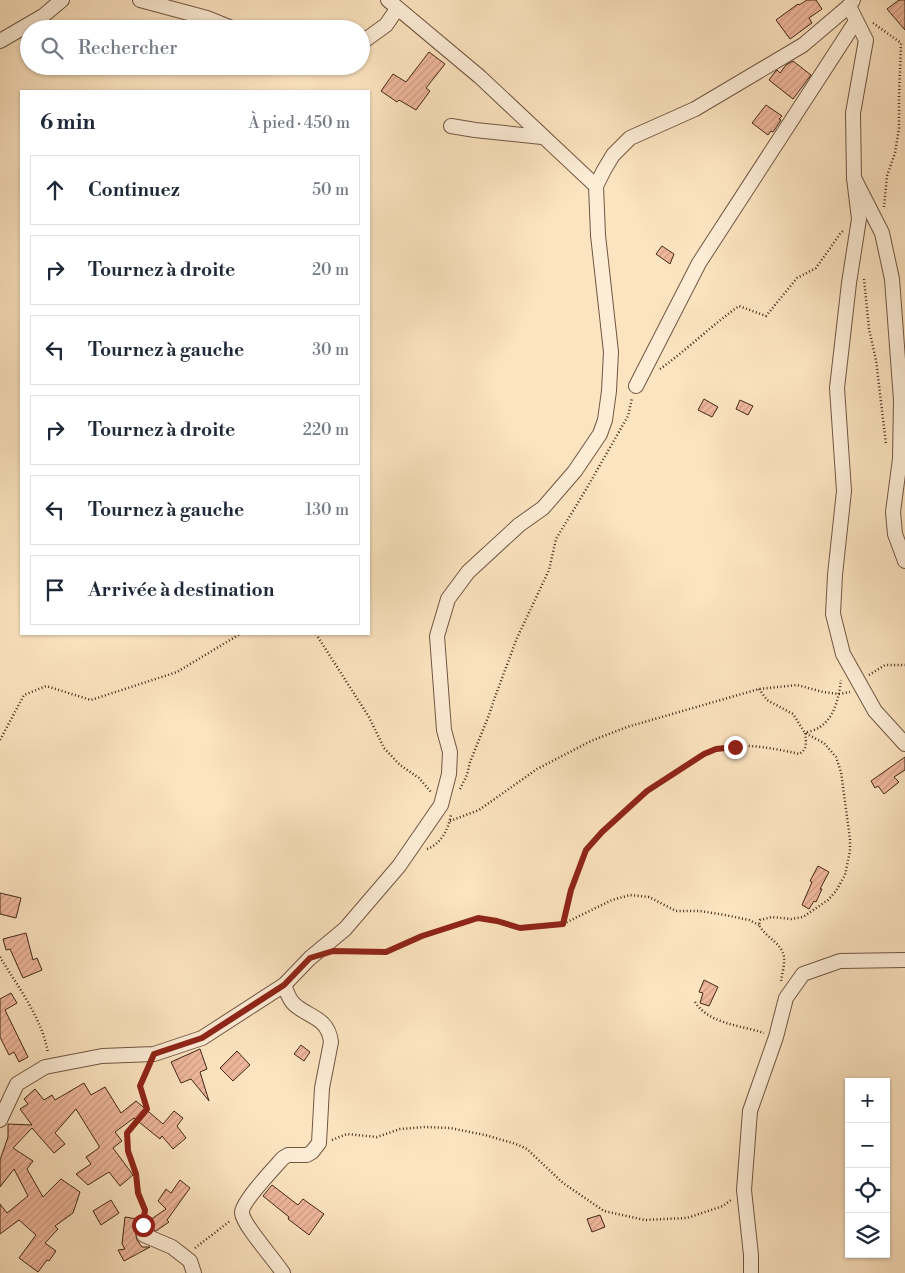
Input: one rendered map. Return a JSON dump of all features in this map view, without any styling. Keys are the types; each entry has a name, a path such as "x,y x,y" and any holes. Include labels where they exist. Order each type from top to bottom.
{"street":[{"path":"36,20 62,0"},
{"path":"140,0 212,20"},
{"path":"0,1120 17,1084 45,1067 102,1056 154,1054 202,1038 284,985 310,958 344,929 447,809 450,752 444,730 437,636 448,599 468,572 519,525 543,508 575,471 600,434 605,420 611,352 598,235 596,186 613,156 630,138 695,109 803,45 851,3 856,21 866,40 853,113 854,178 859,219 849,283 837,388 844,491 833,614 843,654 865,690 875,711 905,744"},
{"path":"370,37 386,25 393,4 480,77 596,186"},
{"path":"636,386 699,263 856,21"},
{"path":"0,41 20,29"},
{"path":"451,126 542,137"},
{"path":"854,178 882,233 892,280 901,400 900,459 893,512 895,534 905,561"},
{"path":"751,1273 751,1255 744,1190 750,1111 776,1037 786,998 803,974 840,961 905,960"},
{"path":"283,1273 248,1225 242,1213 243,1207 283,1158 288,1155 307,1155 319,1143 322,1088 331,1042 330,1035 320,1020 293,1003 284,985"},
{"path":"143,1225 144,1235 172,1247 192,1267"}],"path":[{"path":"871,22 905,47"},
{"path":"882,233 887,176 895,153 899,128 901,43"},
{"path":"658,370 680,355 722,318 739,306 766,316 797,278 816,268 840,234 859,219"},
{"path":"864,274 869,330 876,360 886,444"},
{"path":"457,796 489,716 516,638 550,570 556,539 628,416 636,386"},
{"path":"0,740 24,695 46,686 91,700 176,672 238,635"},
{"path":"317,635 369,717 384,748 400,765 420,778 447,809 450,821 446,831 436,846 425,849"},
{"path":"450,821 479,810 538,769 591,741 627,726 759,689 797,685 839,694 865,690 867,679 870,675 885,665 905,664"},
{"path":"805,733 819,728 833,712 839,694 841,678"},
{"path":"563,924 571,890 586,850 602,832 647,791 704,754 716,749 735,747 772,748 799,754 804,751 806,746 805,733 793,714 767,700 759,689"},
{"path":"759,925 760,920 803,917 828,900 836,891 845,875 850,851 850,839 841,772 836,757 824,743 805,733"},
{"path":"333,951 386,952 422,936 478,918 520,928 563,924 612,900 630,895 649,897 676,911 700,911 725,915 749,920 759,925 762,931 779,947 784,957 780,983"},
{"path":"0,957 45,1037 48,1054 45,1067"},
{"path":"695,1002 706,1014 729,1024 776,1037"},
{"path":"143,1225 145,1210 138,1193 136,1174 128,1151 127,1133 147,1109 140,1086 154,1054"},
{"path":"319,1143 331,1141 347,1134 377,1137 400,1129 450,1128 485,1135 527,1149 563,1183 604,1211 645,1220 687,1218 723,1206 744,1190"},
{"path":"192,1267 194,1248 242,1213"}],"building":[{"path":"807,0 816,0 822,9 809,18 812,23 790,39 776,20 798,4"},
{"path":"899,0 905,0 905,30 887,9"},
{"path":"429,52 445,64 426,88 430,91 416,110 399,100 397,102 381,91 393,74 406,82"},
{"path":"793,61 811,75 793,99 769,80 777,70 780,73 786,65"},
{"path":"766,105 782,116 773,132 771,131 768,135 752,123"},
{"path":"662,246 674,254 670,264 656,254"},
{"path":"704,399 718,407 712,417 698,410"},
{"path":"740,400 753,406 748,415 736,409"},
{"path":"905,757 905,770 894,777 899,782 884,794 878,786 875,788 871,781"},
{"path":"818,866 829,872 816,902 814,901 809,909 802,905 812,882 810,881"},
{"path":"0,893 21,898 16,918 0,914"},
{"path":"26,933 33,960 37,958 42,970 23,978 10,949 6,950 3,939"},
{"path":"704,980 718,987 709,1006 700,1003 703,993 699,992"},
{"path":"11,993 17,1003 5,1010 28,1057 19,1062 14,1052 9,1055 0,1037 0,999"},
{"path":"301,1045 310,1052 304,1061 294,1054"},
{"path":"200,1049 207,1069 200,1072 209,1101 191,1079 181,1083 171,1062"},
{"path":"237,1051 250,1065 233,1081 220,1068"},
{"path":"84,1083 91,1095 105,1087 121,1113 136,1101 163,1124 174,1111 183,1118 177,1126 186,1138 173,1149 162,1136 160,1139 134,1118 115,1132 122,1141 113,1148 133,1175 120,1186 109,1172 88,1185 76,1174 91,1164 86,1157 99,1148 99,1146 76,1109 55,1133 65,1144 54,1153 32,1128 13,1148 33,1161 27,1169 43,1197 61,1179 80,1192 73,1213 55,1226 58,1229 45,1243 56,1251 38,1272 19,1258 36,1235 19,1220 0,1234 0,1204 7,1213 28,1196 14,1169 0,1187 0,1160 8,1137 8,1124 32,1125 20,1109 28,1104 24,1099 35,1089 44,1100 52,1095 55,1100"},
{"path":"180,1180 190,1188 167,1220 169,1222 156,1231 152,1229 150,1220 166,1209 158,1201 166,1189 171,1193"},
{"path":"272,1185 298,1205 303,1199 324,1214 309,1235 263,1196"},
{"path":"111,1200 119,1213 101,1225 93,1211"},
{"path":"600,1215 605,1227 592,1232 587,1219"},
{"path":"125,1217 137,1219 134,1226 137,1240 142,1247 150,1247 124,1261 118,1250 125,1249 122,1244"}],"route":[{"path":"143,1225 145,1210 138,1193 136,1174 128,1151 127,1133 147,1109 140,1086 154,1054 202,1038 284,985 310,958 333,951 386,952 422,936 478,918 520,928 563,924 571,890 586,850 602,832 647,791 704,754 716,749 735,747"}]}
